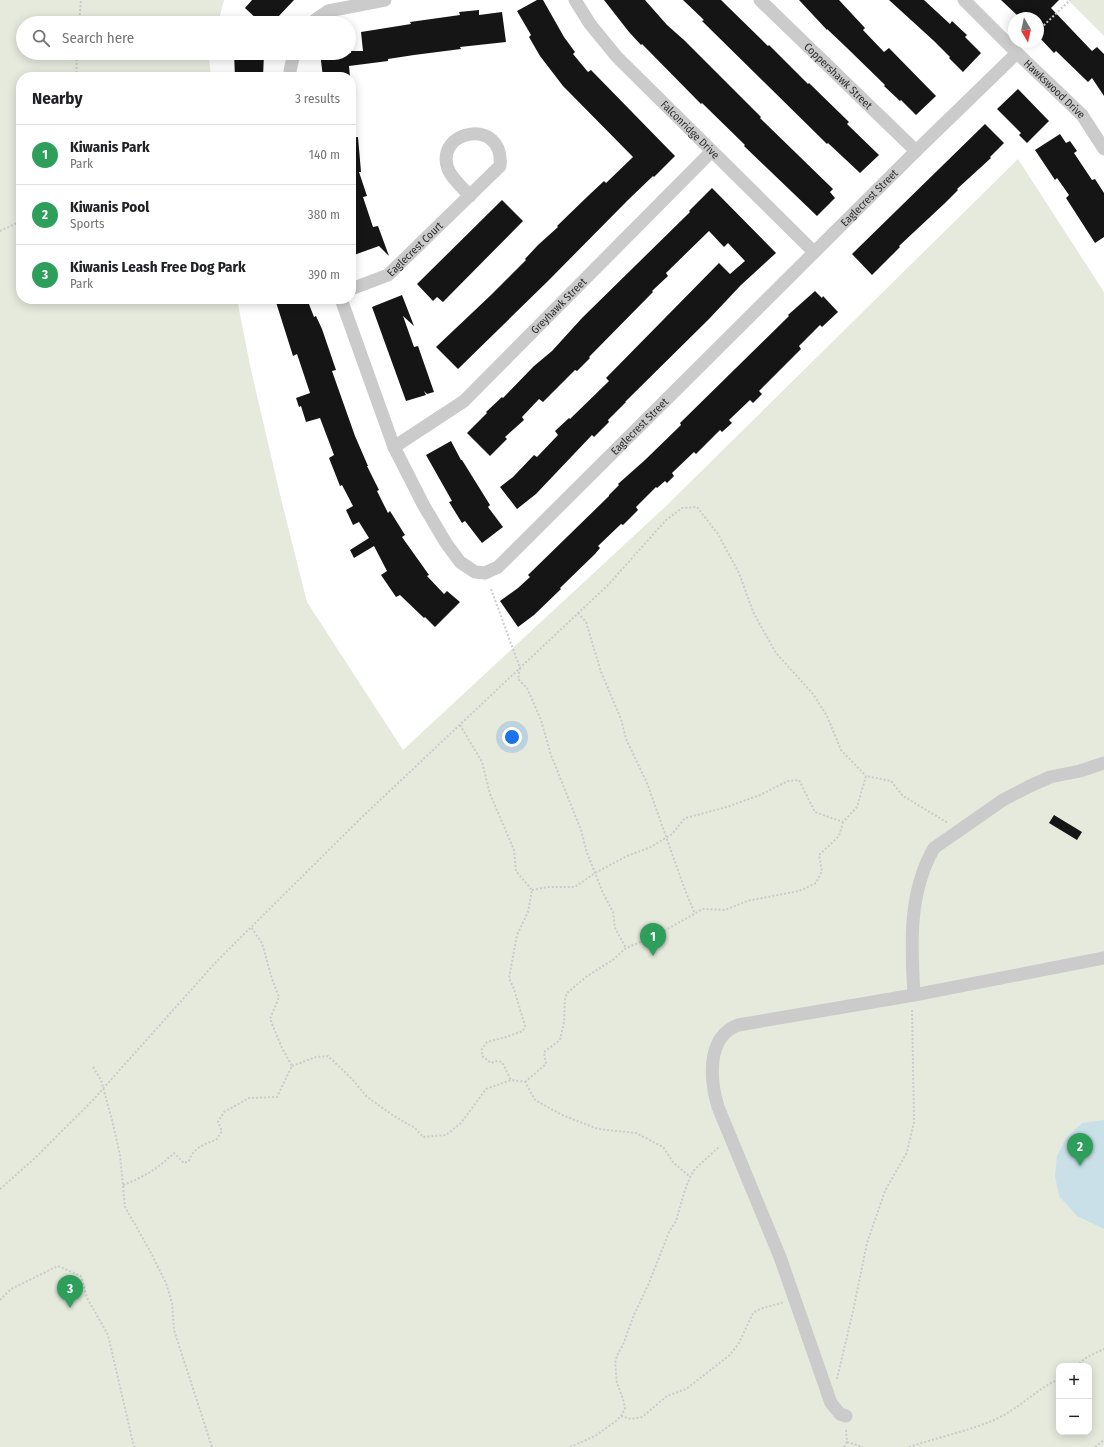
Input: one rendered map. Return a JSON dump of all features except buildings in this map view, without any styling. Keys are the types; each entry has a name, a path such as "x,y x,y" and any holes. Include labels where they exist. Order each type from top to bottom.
{"street":[{"path":"320,16 328,11 360,2 385,0"},
{"name":"Falconridge Drive","path":"575,0 590,24 617,57 814,252"},
{"name":"Coppershawk Street","path":"760,0 916,151"},
{"name":"Hawkswood Drive","path":"964,0 1082,115 1104,149"},
{"name":"Eaglecrest Street","path":"343,304 394,446 424,506 460,562 475,572 485,573 498,567 814,252 1017,53"},
{"path":"290,72 292,60"},
{"name":"Eaglecrest Court","path":"356,287 388,275 470,196 500,166 501,159 495,144 490,138 475,133 460,137 455,141 450,147 447,162 452,175 470,196"},
{"name":"Greyhawk Street","path":"394,446 464,401 712,151"},
{"path":"914,996 911,954 916,895 922,872 934,848 1003,800 1030,786 1050,777 1080,772 1104,763"},
{"path":"846,1416 840,1414 831,1403 780,1257 729,1137 714,1094 714,1055 719,1040 726,1032 738,1025 914,996 1104,958"}],"path":[{"path":"80,16 81,0"},
{"path":"1044,25 1070,0"},
{"path":"76,72 77,60"},
{"path":"0,231 16,223"},
{"path":"0,1189 35,1158 104,1088 216,962 251,927 361,818 609,584 666,520 682,508 697,506 718,534 738,574 754,614 776,653 813,694 826,716 841,750 866,776 890,781 903,796 944,820 959,831"},
{"path":"491,589 520,668 518,679 527,688 541,720 551,755 581,830 587,853 612,912 615,928 626,948"},
{"path":"578,613 586,622 601,672 621,719 626,739 647,783 665,838 695,914"},
{"path":"460,725 482,762 490,794 514,850 516,870 532,890 528,912 517,935 509,978 514,989 525,1026 523,1031 487,1042 482,1049 482,1056 491,1063 496,1061 502,1062 511,1080"},
{"path":"123,1185 149,1174 160,1166 174,1152 184,1163 189,1161 191,1153 204,1144 216,1140 222,1131 218,1122 224,1112 249,1098 277,1097 292,1066 316,1057 328,1056 352,1079 367,1097 394,1116 415,1128 423,1137 446,1134 461,1122 486,1089 511,1080 525,1082 546,1064 544,1052 560,1040 564,1022 564,999 567,993 586,977 614,959 626,948 655,936 703,909 725,910 747,901 799,891 816,883 822,871 819,855 839,836 843,822 857,807 866,776"},
{"path":"532,890 548,887 575,887 595,873 627,856 651,847 672,834 686,818 734,805 760,795 788,781 799,780 815,812 843,822"},
{"path":"251,927 262,942 279,997 270,1019 282,1048 292,1066"},
{"path":"836,1380 853,1311 867,1243 884,1191 907,1152 914,1122 912,1008 914,996"},
{"path":"93,1068 101,1080 104,1088 120,1155 125,1207 166,1283 172,1303 174,1330 212,1447"},
{"path":"525,1082 535,1100 562,1115 598,1129 636,1133 663,1147 673,1162 690,1176"},
{"path":"570,1447 595,1436 621,1416 625,1409 625,1404 617,1383 615,1363 618,1353 623,1345 669,1232 676,1221 690,1176 695,1169 729,1137"},
{"path":"0,1300 11,1288 58,1266 81,1276 87,1298 108,1335 134,1447"},
{"path":"621,1416 631,1419 642,1416 667,1396 686,1389 730,1355 738,1343 753,1313 767,1307 794,1300"},
{"path":"1080,1363 1087,1357 1104,1349"},
{"path":"909,1447 995,1420 1047,1384 1056,1380"},
{"path":"1095,1447 1104,1440"},
{"path":"844,1447 847,1442 863,1447"}],"shaded area":[{"path":"0,0 224,0 220,16 16,16 16,60 209,60 210,72 16,72 16,304 238,304 251,370 307,602 403,750 666,506 1018,159 1104,292 1104,1446 0,1447"},
{"path":"1068,0 1104,0 1104,36"}],"water":[{"path":"1104,1120 1104,1229 1077,1216 1059,1196 1055,1176 1057,1156 1066,1138 1082,1123"}],"place":[{"name":"Kiwanis Park","path":"653,956"},
{"name":"Kiwanis Pool","path":"1080,1166"},
{"name":"Kiwanis Leash Free Dog Park","path":"70,1308"}]}
